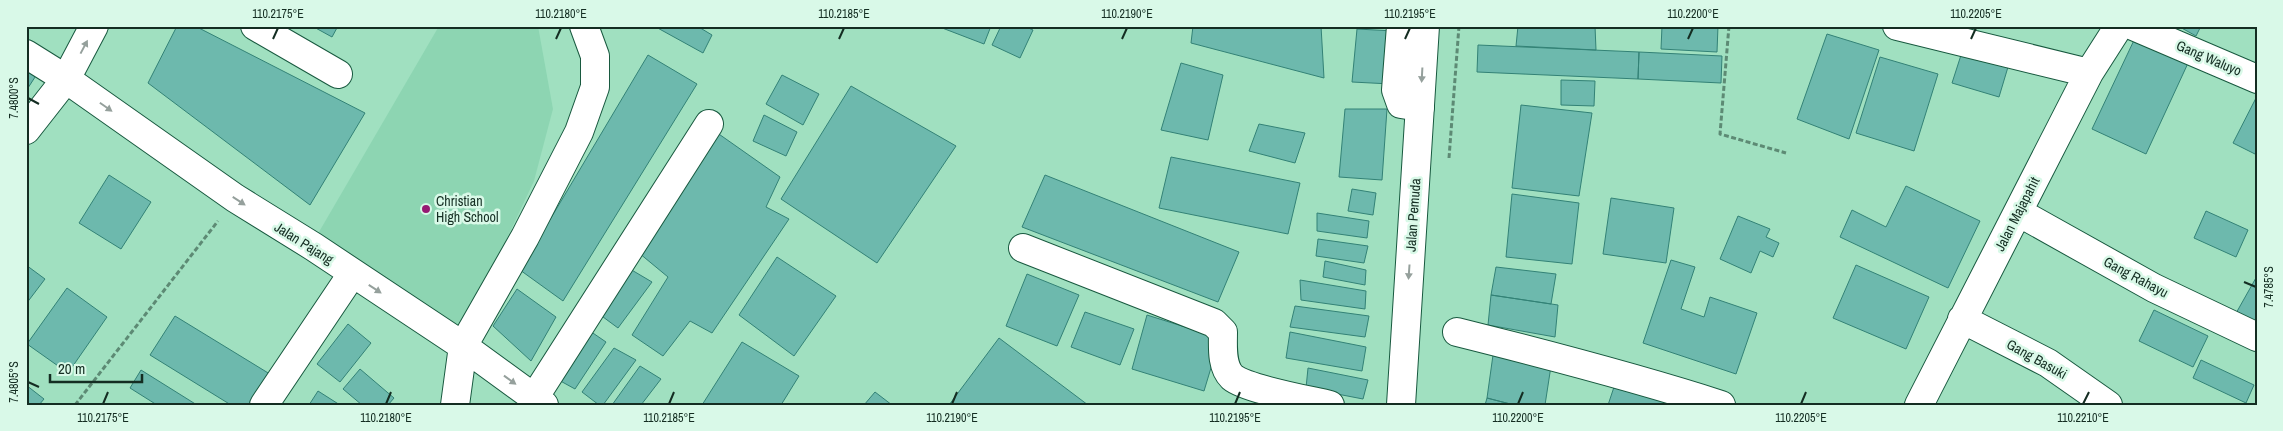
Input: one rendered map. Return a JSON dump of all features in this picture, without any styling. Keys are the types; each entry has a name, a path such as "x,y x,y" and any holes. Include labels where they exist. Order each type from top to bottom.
{"street":[{"path":"26,130 66,79 94,26"},
{"path":"255,26 338,74"},
{"path":"455,405 463,346 525,237 580,132 595,88 595,56 584,26"},
{"path":"1401,26 1396,90 1401,104 1420,106"},
{"name":"Jalan Pemuda","path":"1402,405 1425,26"},
{"path":"1897,26 2089,73"},
{"name":"Jalan Majapahit","path":"1919,405 2089,73 2119,26"},
{"name":"Gang Waluyo","path":"2133,26 2257,79"},
{"name":"Jalan Pajang","path":"26,54 66,79 235,198 314,247 463,346 539,402"},
{"path":"539,402 709,124"},
{"name":"Gang Rahayu","path":"2018,212 2154,288 2257,337"},
{"path":"1023,248 1214,323 1223,332 1224,361 1232,376 1252,386 1330,405"},
{"path":"264,405 352,274"},
{"name":"Gang Basuki","path":"1962,319 2048,363 2108,405"},
{"path":"1457,332 1560,358 1721,405"}],"path":[{"path":"1729,26 1720,134 1786,153"},
{"path":"75,405 235,198"}],"shaded area":[{"name":"Christian High School","path":"439,26 538,26 553,109 534,181 459,340 316,237"}],"building":[{"path":"177,26 195,26 365,113 310,205 148,83"},
{"path":"312,26 338,26 332,37"},
{"path":"654,26 697,26 712,35 703,53"},
{"path":"937,26 991,26 984,44"},
{"path":"1001,26 1024,26 1033,30 1020,58 992,45"},
{"path":"1193,26 1321,26 1324,78 1191,43"},
{"path":"1518,26 1595,26 1596,50 1516,46"},
{"path":"1662,26 1718,26 1717,52 1661,49"},
{"path":"2178,26 2201,26 2196,36"},
{"path":"1357,29 1394,31 1391,84 1352,82"},
{"path":"1827,34 1879,50 1849,139 1797,119"},
{"path":"2136,36 2189,61 2146,154 2092,129"},
{"path":"1478,45 1639,52 1638,79 1477,72"},
{"path":"1639,52 1722,56 1721,83 1638,79"},
{"path":"1962,52 2008,67 1999,97 1952,83"},
{"path":"648,55 697,84 563,301 520,270"},
{"path":"1880,57 1938,74 1914,151 1856,133"},
{"path":"1181,63 1223,75 1208,140 1161,130"},
{"path":"26,64 39,71 26,91"},
{"path":"782,75 819,94 803,125 766,104"},
{"path":"1561,80 1595,81 1594,106 1561,105"},
{"path":"851,86 956,146 877,263 781,199"},
{"path":"2257,99 2257,155 2233,143"},
{"path":"1521,105 1592,113 1579,196 1512,188"},
{"path":"1345,109 1387,109 1382,180 1339,177"},
{"path":"764,115 797,132 786,156 753,141"},
{"path":"1259,124 1305,133 1295,163 1249,151"},
{"path":"716,132 780,177 766,207 789,219 712,333 690,321 663,356 632,335 668,277 639,253"},
{"path":"1171,157 1300,183 1288,234 1159,208"},
{"path":"109,175 151,202 121,249 79,223"},
{"path":"1045,175 1239,252 1218,302 1022,227"},
{"path":"1906,186 1980,221 1948,288 1840,237 1852,210 1886,227"},
{"path":"1352,189 1376,193 1373,215 1348,211"},
{"path":"1512,194 1579,203 1572,264 1506,257"},
{"path":"1611,198 1674,208 1666,263 1603,254"},
{"path":"2206,211 2248,230 2236,257 2194,238"},
{"path":"1317,213 1369,221 1367,238 1317,231"},
{"path":"1738,216 1770,229 1766,237 1779,243 1773,257 1760,251 1751,273 1720,259"},
{"path":"1318,239 1368,246 1364,263 1316,256"},
{"path":"777,257 836,296 794,356 739,315"},
{"path":"1671,260 1695,267 1681,309 1704,317 1710,297 1757,313 1736,374 1643,343"},
{"path":"1325,261 1366,270 1365,285 1323,277"},
{"path":"26,265 45,279 26,304"},
{"path":"1856,265 1929,297 1906,349 1833,318"},
{"path":"1496,267 1556,274 1551,304 1491,295"},
{"path":"630,269 652,282 618,328 599,314"},
{"path":"1027,274 1079,295 1057,346 1006,326"},
{"path":"2257,276 2257,326 2235,315"},
{"path":"1300,280 1366,291 1365,309 1301,300"},
{"path":"67,288 107,317 68,373 27,344"},
{"path":"517,289 556,317 531,361 493,326"},
{"path":"1491,295 1558,305 1555,337 1488,325"},
{"path":"1295,306 1369,316 1365,337 1290,327"},
{"path":"2154,310 2208,336 2193,367 2139,341"},
{"path":"1085,312 1134,329 1120,365 1071,347"},
{"path":"1147,315 1220,338 1204,391 1132,369"},
{"path":"175,316 278,379 262,405 231,405 150,355"},
{"path":"348,324 371,343 340,382 317,364"},
{"path":"587,329 606,342 575,389 555,378"},
{"path":"1290,332 1366,347 1362,371 1286,358"},
{"path":"999,338 1088,405 949,405"},
{"path":"742,342 799,376 781,405 702,405"},
{"path":"614,348 636,360 603,405 599,405 582,392"},
{"path":"1493,355 1551,366 1545,405 1514,405 1487,398"},
{"path":"2201,360 2254,385 2246,403 2193,378"},
{"path":"640,366 661,379 641,405 612,405"},
{"path":"1308,368 1368,380 1363,399 1306,388"},
{"path":"360,369 394,398 388,405 362,405 343,389"},
{"path":"141,370 197,405 157,405 130,388"},
{"path":"1615,384 1677,405 1608,405"},
{"path":"26,385 44,399 39,405 26,405"},
{"path":"318,391 340,405 309,405"},
{"path":"875,392 892,405 864,405"},
{"path":"1487,398 1514,405 1485,405"}],"place":[{"name":"Christian High School","path":"426,209"}]}
